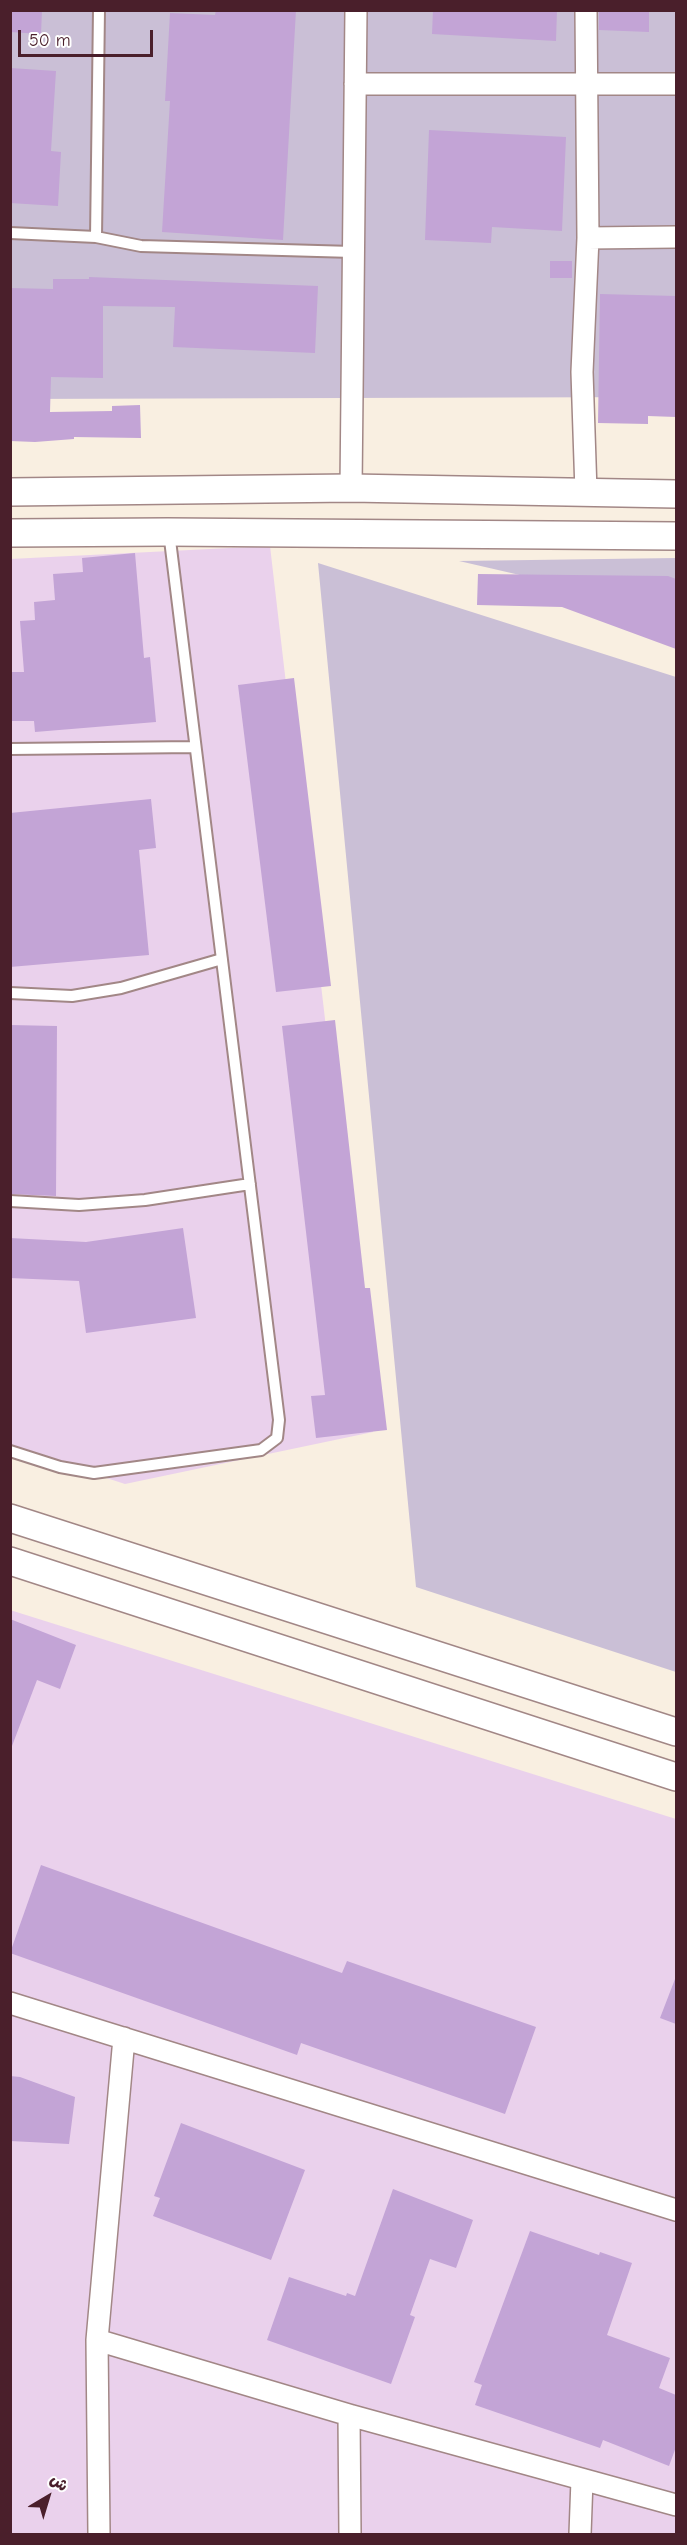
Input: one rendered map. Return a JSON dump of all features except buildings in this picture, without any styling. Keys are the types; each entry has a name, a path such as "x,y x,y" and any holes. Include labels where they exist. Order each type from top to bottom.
{"street":[{"path":"351,488 356,10"},
{"path":"586,10 588,238 582,372 586,492"},
{"path":"355,84 676,84"},
{"path":"588,238 676,237"},
{"path":"10,492 351,488 676,494"},
{"path":"10,533 676,536"},
{"path":"10,1518 676,1732"},
{"path":"10,1561 676,1777"},
{"path":"10,2003 676,2210"},
{"path":"99,2535 97,2340 124,2038"},
{"path":"97,2340 350,2415 582,2481 676,2505"},
{"path":"350,2415 350,2535"},
{"path":"580,2535 582,2481"}],"lane":[{"path":"96,237 99,10"},
{"path":"10,233 96,237 141,246 353,252"},
{"path":"10,1451 60,1467 94,1473 261,1450 277,1437 279,1420 168,532"},
{"path":"10,749 195,747"},
{"path":"10,993 72,996 121,988 222,959"},
{"path":"10,1201 90,1204 145,1200 250,1184"}],"shaded area":[{"path":"10,11 676,11 676,397 11,399"},
{"path":"270,546 373,1432 125,1484 11,1447 10,559"},
{"path":"676,558 676,611 459,561"},
{"path":"318,563 676,677 676,1672 416,1587"},
{"path":"10,1610 676,1819 676,2534 11,2534"}]}
